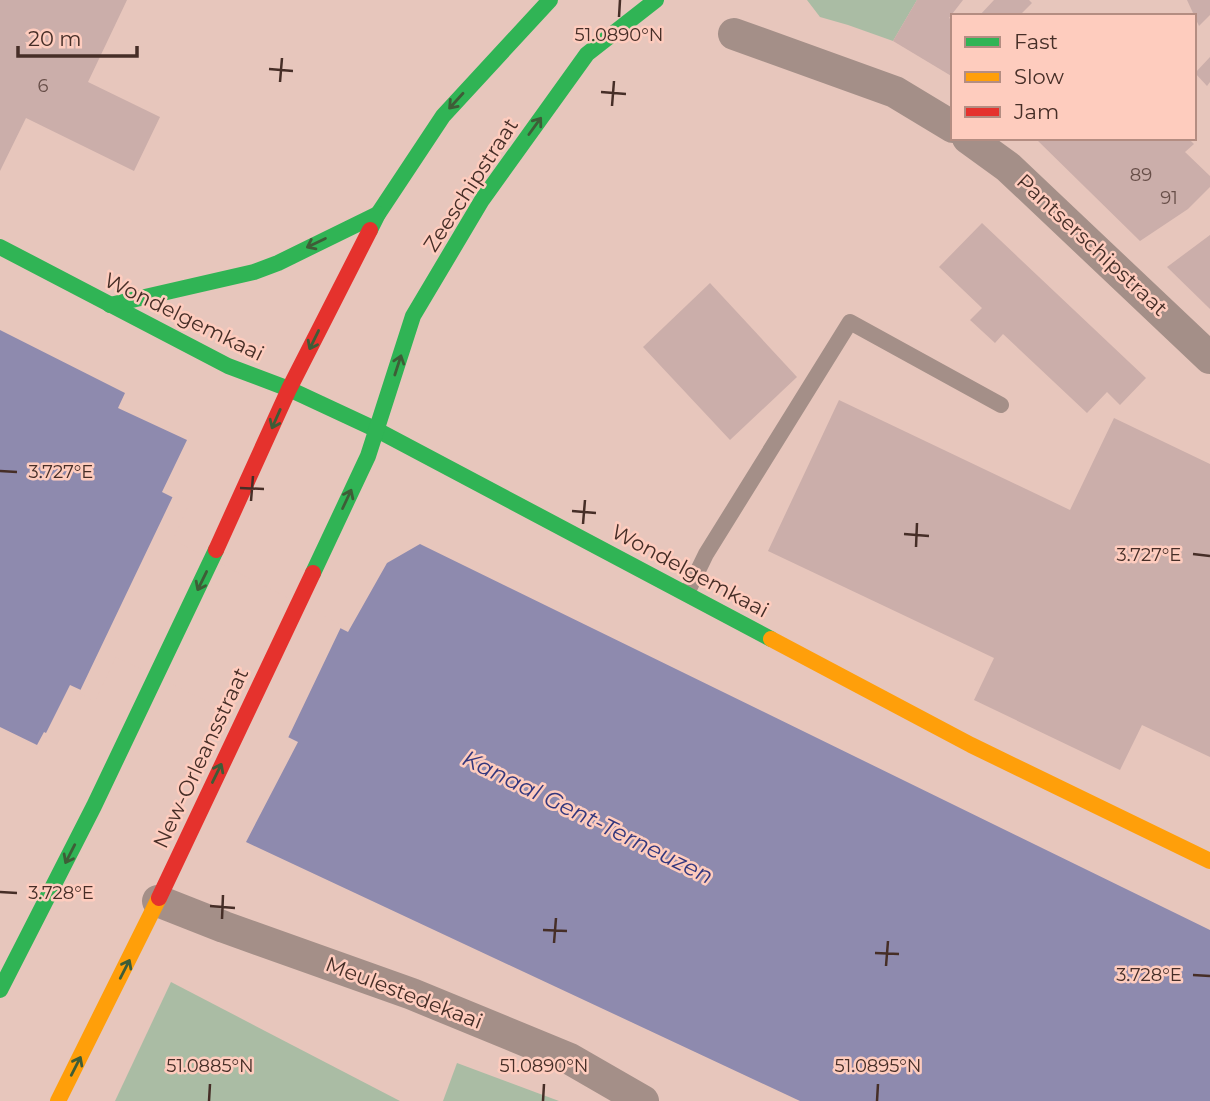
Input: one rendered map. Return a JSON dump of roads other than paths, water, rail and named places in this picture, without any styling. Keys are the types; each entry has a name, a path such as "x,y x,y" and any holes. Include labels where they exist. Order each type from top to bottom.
{"main road":[{"name":"Zeeschipstraat","path":"377,430 414,316 482,200 587,54 656,0"},
{"path":"0,990 100,793 231,519 289,390 378,214 443,116 534,5"},
{"path":"110,304 254,272 378,214"},
{"name":"Wondelgemkaai","path":"0,247 228,366 377,430 971,745 1210,861"},
{"name":"New-Orleansstraat","path":"58,1101 158,901 368,456 377,430"}],"street":[{"path":"734,34 895,92 951,126"},
{"name":"Pantserschipstraat","path":"971,140 1008,167 1210,358"},
{"name":"Meulestedekaai","path":"158,901 224,928 412,994 570,1059 643,1101"}],"lane":[{"path":"687,593 706,554 850,322 1001,405"}],"water":[{"name":"Kanaal Gent-Terneuzen","path":"0,330 125,393 118,408 187,440 162,492 186,504 168,541 348,632 387,563 420,544 1210,930 1210,1101 800,1101 246,842 298,742 115,652 94,696 70,685 46,733 44,732 37,745 0,727"}]}
